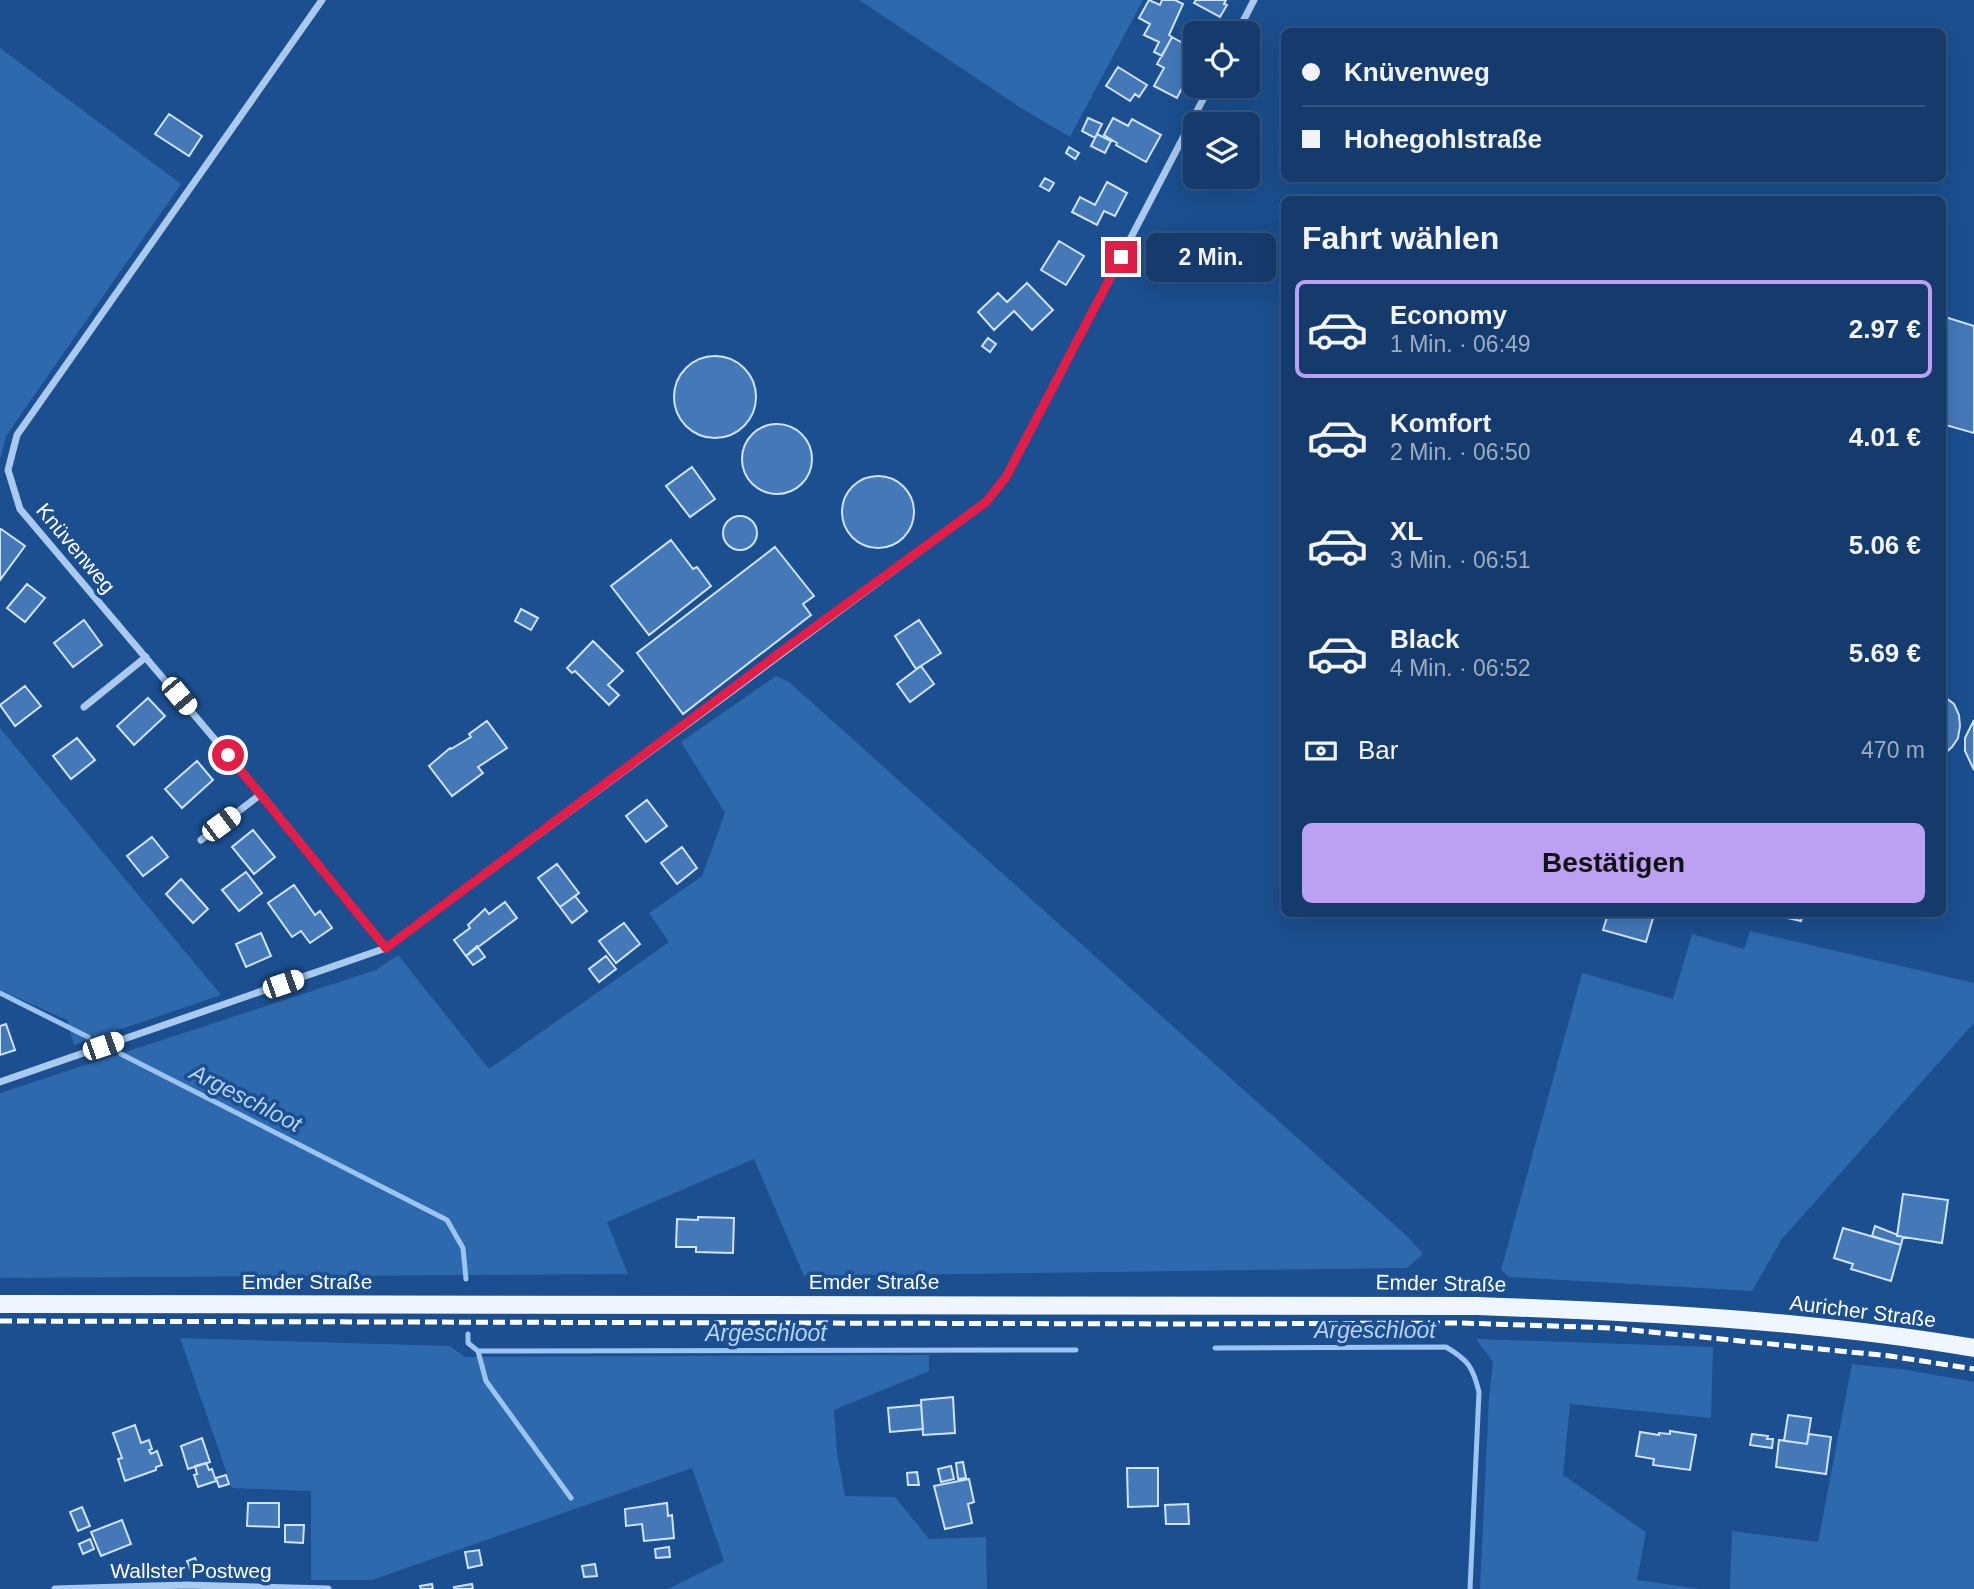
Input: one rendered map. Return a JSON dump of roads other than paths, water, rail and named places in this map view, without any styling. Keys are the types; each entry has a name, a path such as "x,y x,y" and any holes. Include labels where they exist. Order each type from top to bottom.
{"main road":[{"name":"Emder Straße","path":"0,1304 1477,1306 1617,1311 1747,1320"},
{"name":"Auricher Straße","path":"1747,1320 1865,1332 1974,1348"}],"street":[{"name":"Knüvenweg","path":"322,0 17,436 8,470 20,509 261,794 386,948"},
{"path":"1243,21 1254,0"},
{"path":"0,1082 386,948 782,651 986,502 1006,477 1204,98"},
{"path":"84,707 146,657"},
{"path":"201,840 261,794"},
{"name":"Wallster Postweg","path":"55,1589 186,1585 328,1589"}],"waterway":[{"name":"Argeschloot","path":"0,993 88,1037"},
{"name":"Argeschloot","path":"121,1054 447,1220 463,1248 466,1279"},
{"name":"Argeschloot","path":"468,1334 468,1343 478,1351 1076,1350"},
{"name":"Argeschloot","path":"1215,1348 1446,1347 1465,1360 1472,1370 1479,1392 1470,1589"},
{"path":"478,1351 486,1381 571,1498"}],"railway":[{"path":"0,1321 1461,1323 1612,1328 1890,1356 1974,1369"}]}
